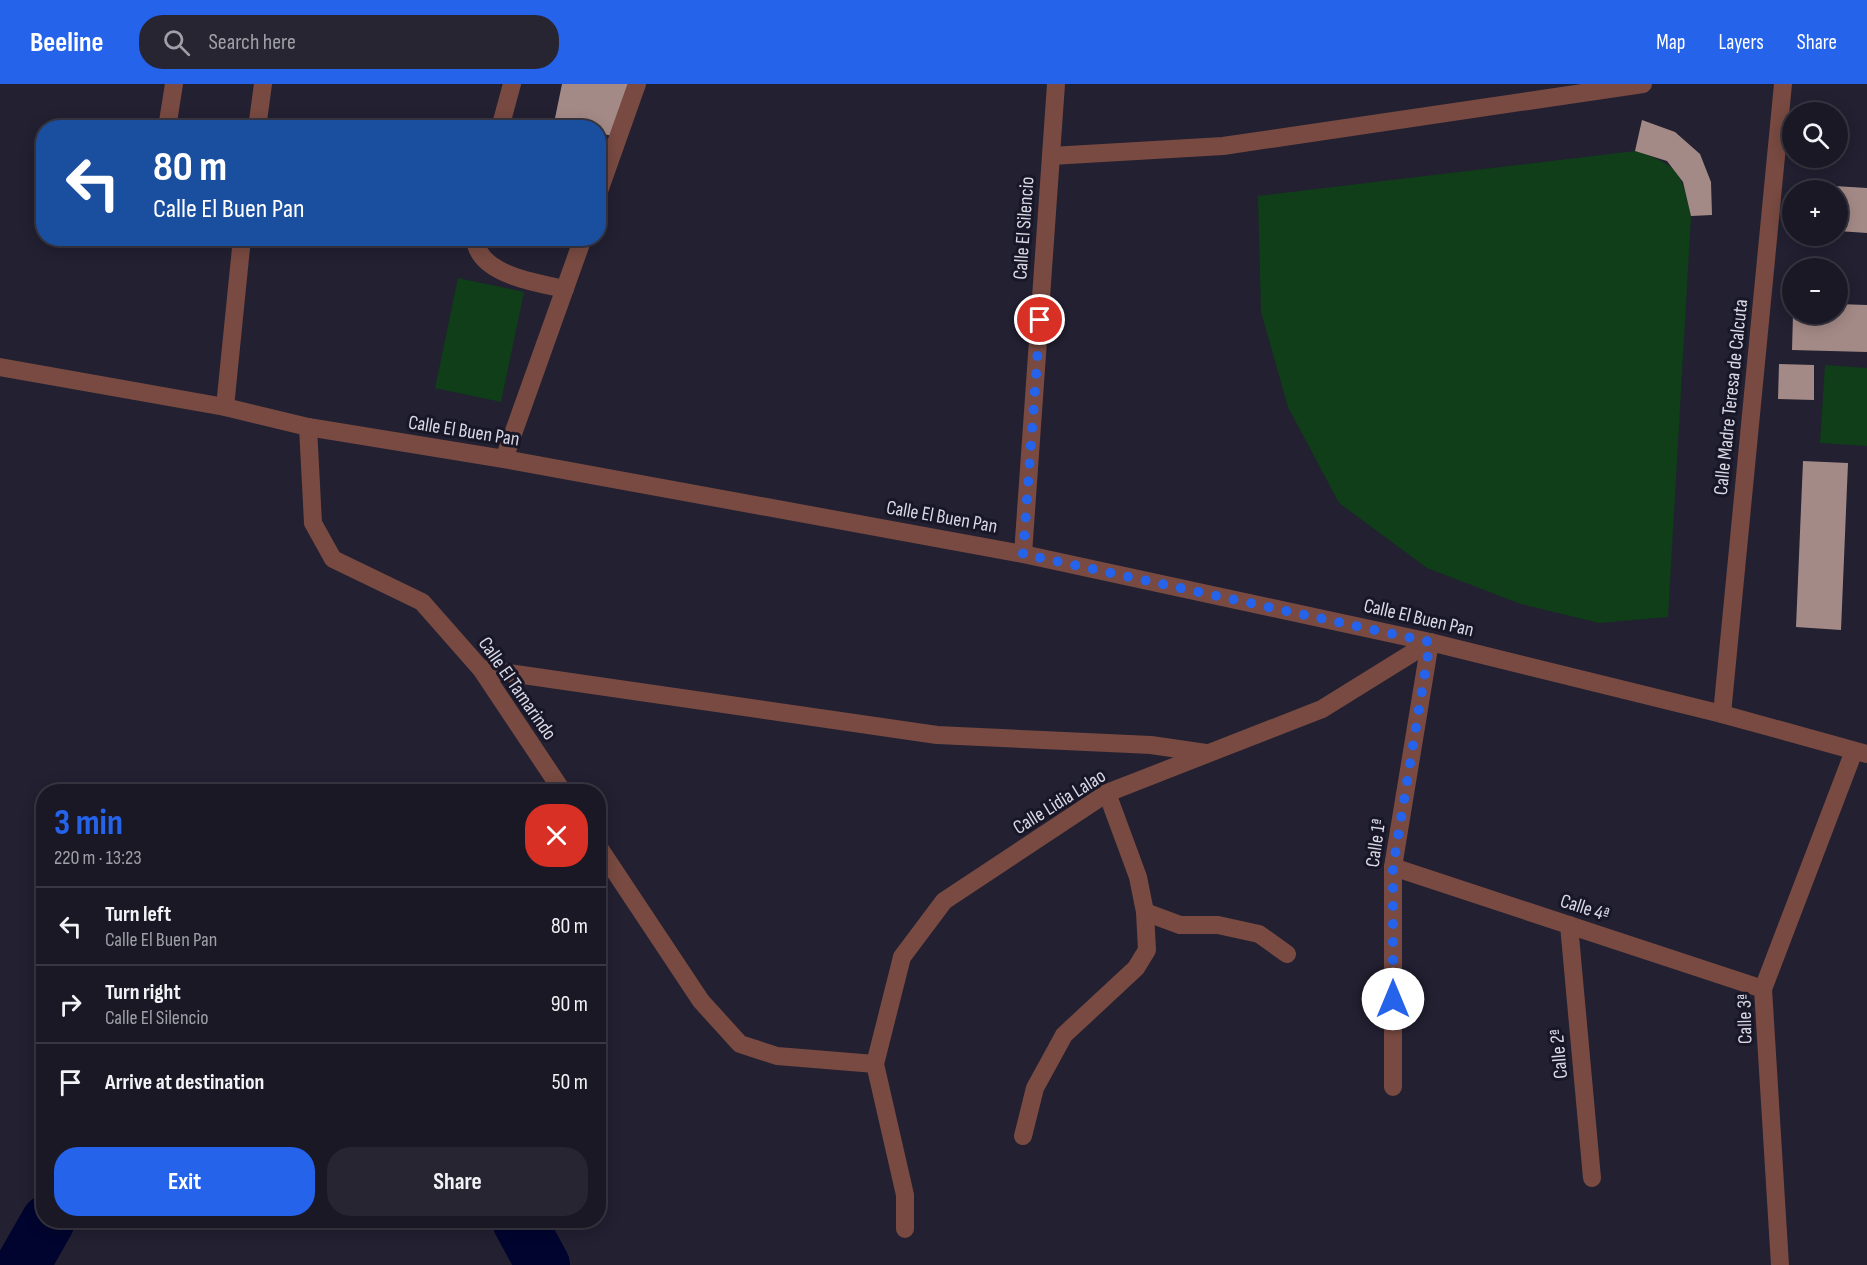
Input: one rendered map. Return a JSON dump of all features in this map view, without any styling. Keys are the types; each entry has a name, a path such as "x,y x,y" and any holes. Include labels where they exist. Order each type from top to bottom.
{"street":[{"path":"167,120 174,84"},
{"path":"258,120 263,84"},
{"path":"502,120 512,84"},
{"path":"606,171 637,84"},
{"name":"Calle El Silencio","path":"1023,554 1056,84"},
{"path":"1051,156 1223,146 1643,84"},
{"name":"Calle Madre Teresa de Calcuta","path":"1722,714 1783,84"},
{"path":"225,407 241,246"},
{"path":"479,246 489,265 520,279 565,290"},
{"path":"504,459 580,246"},
{"name":"Calle El Buen Pan","path":"0,367 225,407 308,427 504,459 1023,554 1430,642 1722,714 1861,753"},
{"name":"Calle El Tamarindo","path":"308,427 313,523 333,559 422,602 481,669 558,784"},
{"name":"Calle Lidia Lalao","path":"875,1064 902,957 944,902 1107,793 1322,709 1430,642"},
{"name":"Calle 1ª","path":"1393,1088 1393,867 1430,642"},
{"path":"481,669 937,735 1151,745 1209,753"},
{"name":"Calle 3ª","path":"1780,1265 1763,989 1861,753"},
{"path":"1023,1136 1035,1088 1064,1035 1136,968 1147,950 1145,912 1138,877 1107,793"},
{"path":"606,858 701,1001 740,1044 777,1056 875,1064 905,1195 904,1229"},
{"name":"Calle 4ª","path":"1393,867 1763,989"},
{"path":"1145,912 1180,925 1218,925 1259,934 1287,954"},
{"name":"Calle 2ª","path":"1569,925 1592,1178"}],"green space":[{"path":"1635,151 1661,161 1676,172 1684,189 1691,216 1668,617 1599,623 1521,604 1427,568 1339,503 1288,407 1261,312 1258,196"},
{"path":"458,278 524,292 501,402 435,388"},
{"path":"1825,365 1867,368 1867,446 1820,443"}],"building":[{"path":"562,84 629,84 618,137 606,135 606,120 555,120"},
{"path":"1642,120 1675,132 1700,154 1711,182 1712,215 1691,216 1683,182 1667,161 1635,151"},
{"path":"1848,187 1867,188 1867,233 1848,232"},
{"path":"1848,304 1867,305 1867,352 1792,350 1793,324 1848,324"},
{"path":"1779,364 1814,365 1814,400 1778,399"},
{"path":"1803,461 1848,463 1841,630 1796,627"}],"waterway":[{"path":"23,1265 44,1228"},
{"path":"523,1228 543,1265"}],"route":[{"path":"1040,320 1023,554 1430,642 1393,867 1393,999"}]}
